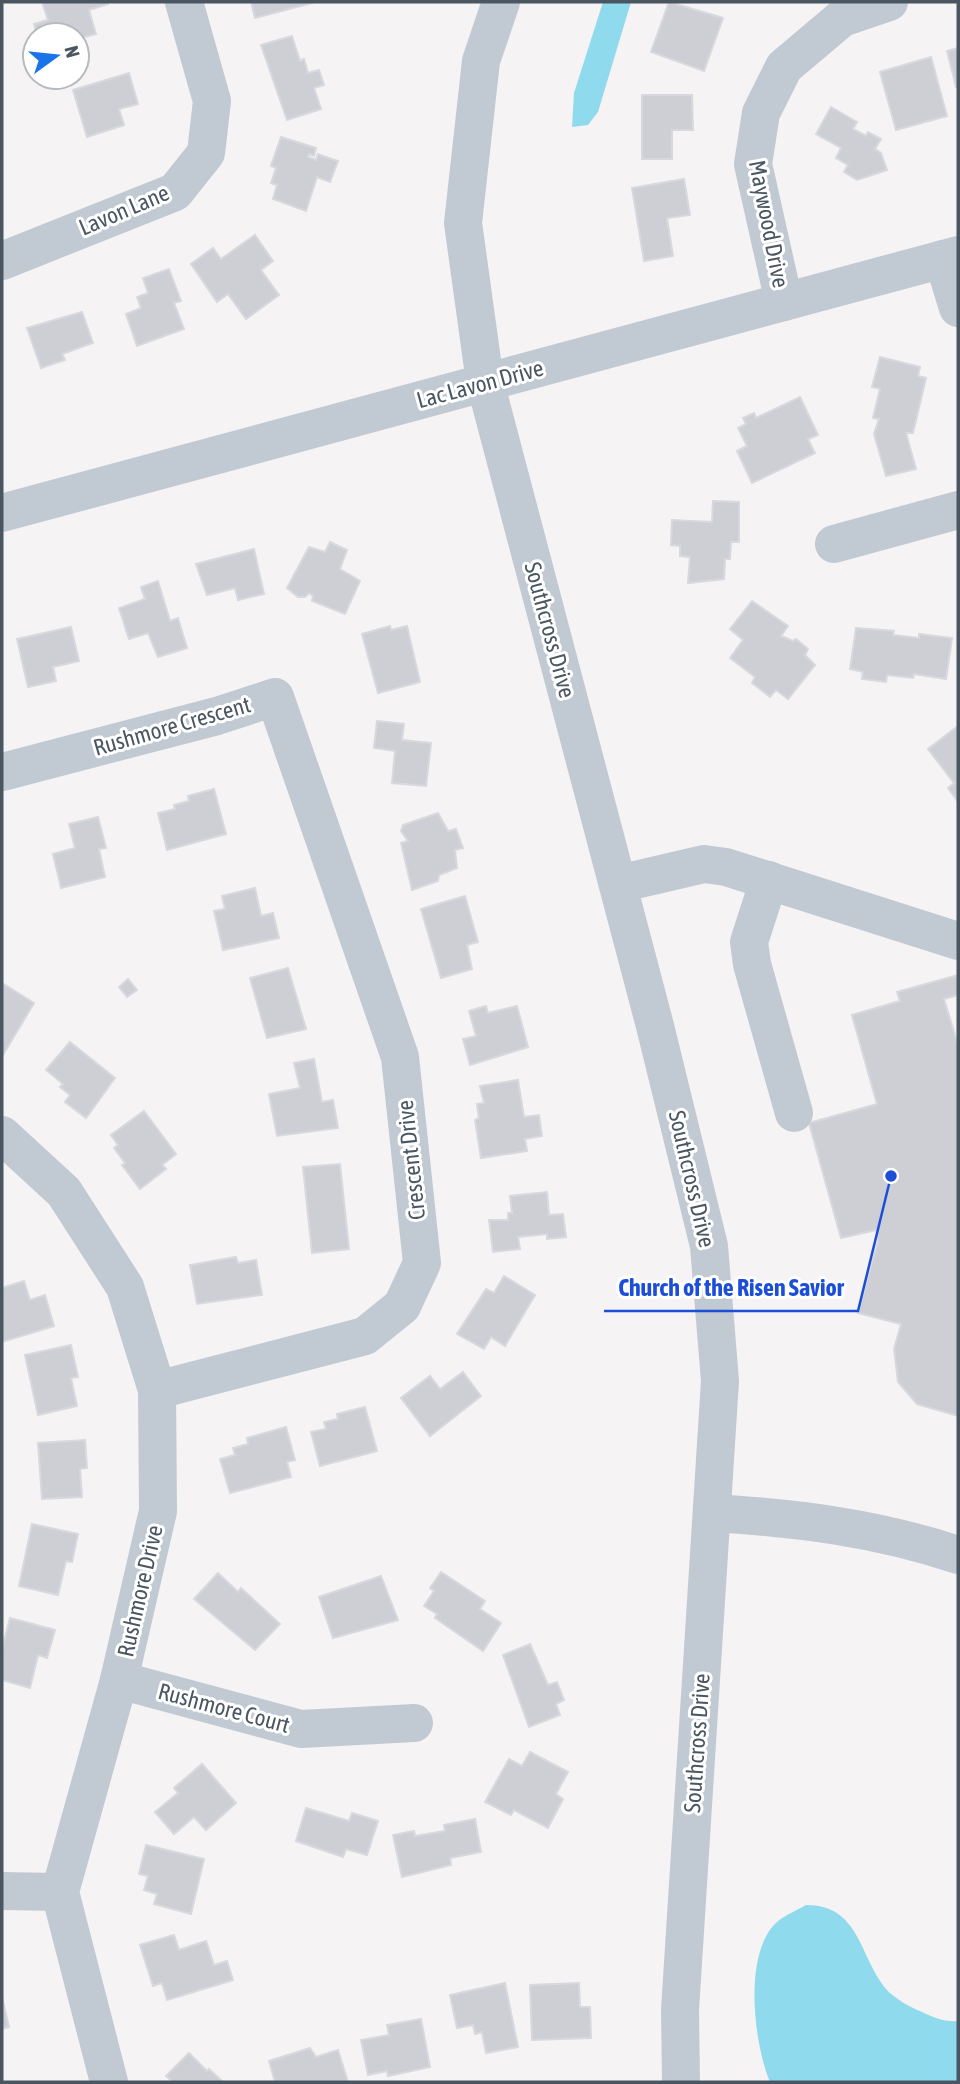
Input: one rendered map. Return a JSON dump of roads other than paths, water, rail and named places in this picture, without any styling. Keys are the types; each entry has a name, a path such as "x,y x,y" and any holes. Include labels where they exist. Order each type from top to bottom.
{"street":[{"name":"Lavon Lane","path":"2,261 175,192 206,153 212,101 184,2"},
{"name":"Southcross Drive","path":"501,2 481,61 463,223 485,382 618,884 709,1246 720,1381 680,2010 681,2082"},
{"name":"Maywood Drive","path":"784,302 753,164 761,113 784,67 842,18 889,2"},
{"name":"Lac Lavon Drive","path":"7,504 485,382 951,257"},
{"path":"951,257 958,308"},
{"path":"834,544 958,510"},
{"name":"Rushmore Crescent","path":"2,772 217,716 275,697 298,763"},
{"name":"Crescent Drive","path":"157,1391 365,1336 402,1306 422,1263 400,1057 298,763"},
{"path":"618,884 704,864 726,867 958,941"},
{"path":"769,880 749,942 752,964 794,1112"},
{"name":"Rushmore Drive","path":"2,1135 64,1192 125,1287 157,1391 158,1511 119,1680 60,1892"},
{"path":"712,1513 804,1519 857,1528 908,1539 958,1555"},
{"name":"Rushmore Court","path":"119,1680 301,1729 414,1723"},
{"path":"2,1891 60,1892 109,2082"}],"water":[{"path":"603,2 631,2 598,112 588,125 572,127 574,93"},
{"path":"806,1905 824,1907 837,1913 848,1923 877,1976 894,1996 935,2018 958,2021 958,2082 770,2082 759,2045 756,2023 755,1976 759,1954 767,1935 778,1921"}],"place":[{"name":"Church of the Risen Savior","path":"891,1176"}]}
